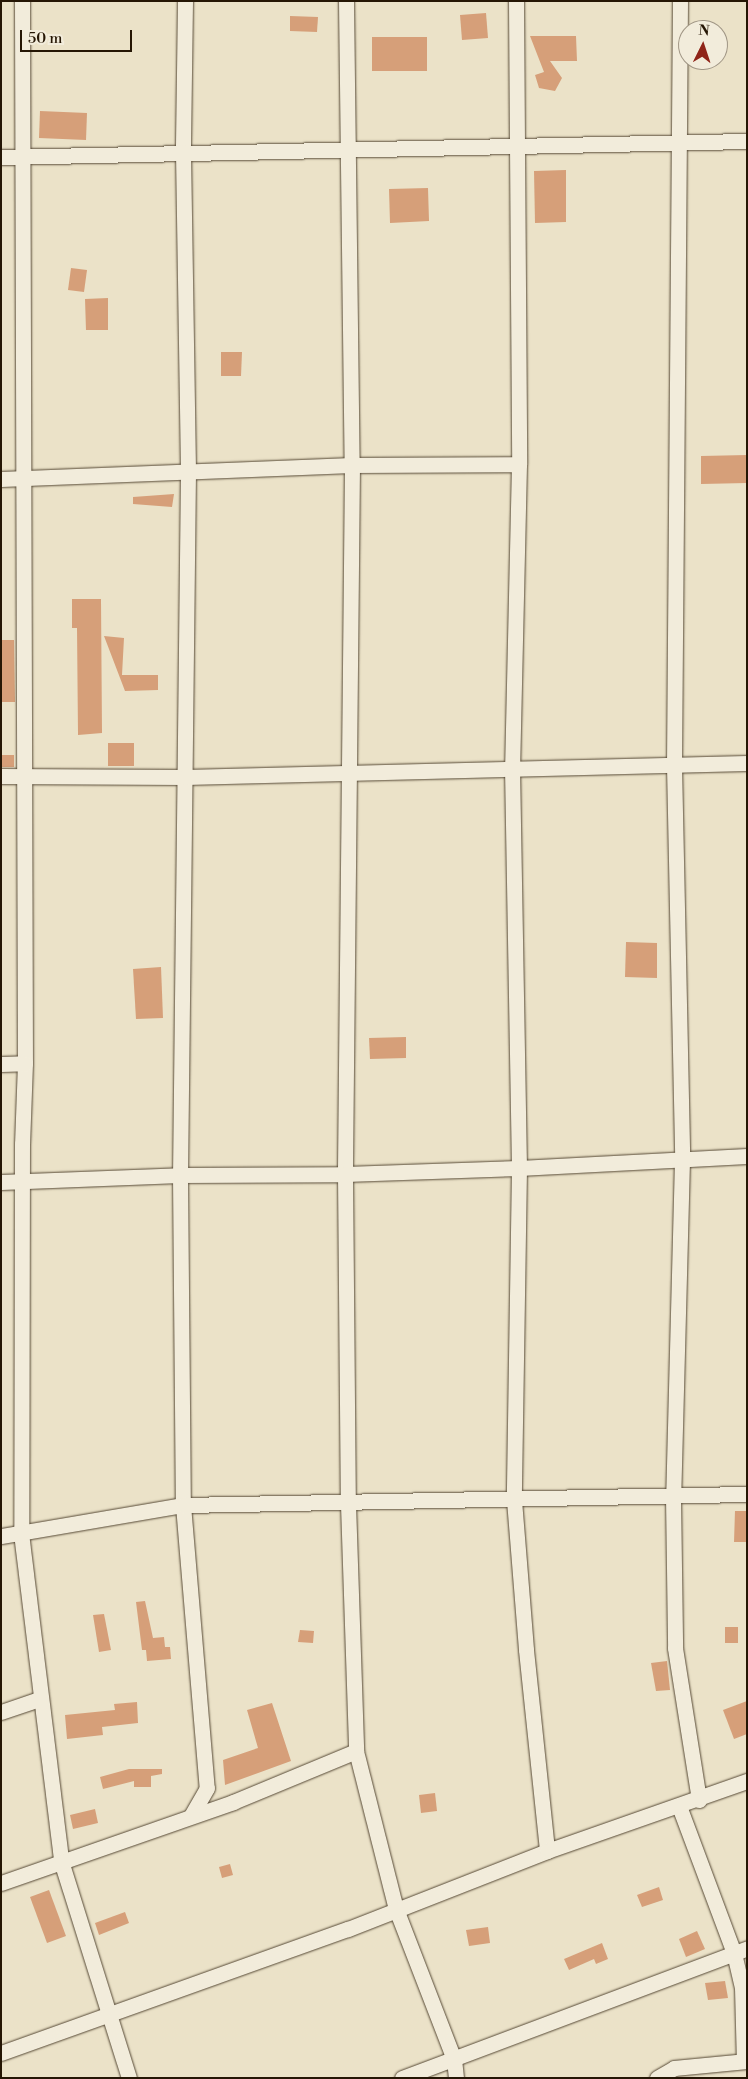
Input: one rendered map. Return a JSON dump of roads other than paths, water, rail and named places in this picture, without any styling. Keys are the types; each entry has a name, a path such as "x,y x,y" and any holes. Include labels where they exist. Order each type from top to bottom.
{"street":[{"path":"22,1 26,1063 22,1181 21,1532 39,1699 61,1861 110,2012 129,2078"},
{"path":"184,1 183,152 188,472 180,1174 184,1505 207,1788 191,1816"},
{"path":"346,1 352,465 347,774 345,1174 348,1504 356,1751 396,1909 454,2059 456,2078"},
{"path":"516,1 519,146 519,464 512,767 519,1168 514,1500 526,1650 547,1851"},
{"path":"680,1 681,142 674,765 682,1160 673,1496 675,1648 699,1800"},
{"path":"1,157 348,147 519,146 747,141"},
{"path":"1,479 352,465 519,464"},
{"path":"1,776 185,777 347,774 512,767 747,763"},
{"path":"1,1064 26,1063"},
{"path":"1,1182 180,1174 345,1174 519,1168 747,1156"},
{"path":"1,1536 184,1505 348,1504 747,1494"},
{"path":"1,1712 39,1699"},
{"path":"1,1883 233,1802 356,1751"},
{"path":"1,2053 110,2012 320,1939 547,1851 699,1800 747,1781"},
{"path":"207,1788 233,1802"},
{"path":"657,2078 674,2068 746,2061 740,1950 679,1806"},
{"path":"402,2078 740,1950"}]}
